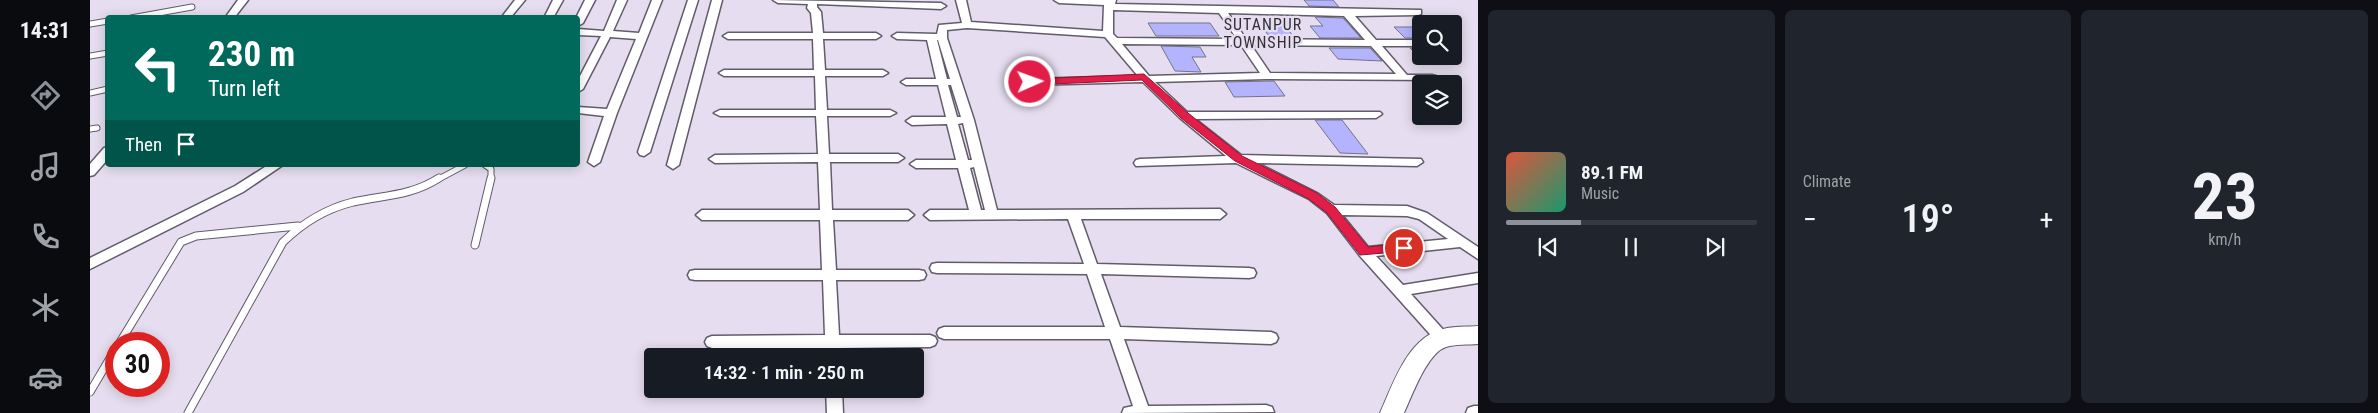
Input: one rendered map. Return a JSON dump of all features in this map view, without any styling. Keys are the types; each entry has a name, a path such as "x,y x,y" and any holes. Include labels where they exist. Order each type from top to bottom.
{"street":[{"path":"231,15 243,0"},
{"path":"508,15 520,0"},
{"path":"550,15 558,0"},
{"path":"580,19 590,0"},
{"path":"580,85 607,34 622,0"},
{"path":"594,162 611,113 657,0"},
{"path":"644,152 693,0"},
{"path":"673,165 717,0"},
{"path":"778,0 817,3 941,6"},
{"path":"961,0 967,25"},
{"path":"1059,0 1296,12 1418,12"},
{"path":"1289,0 1296,12"},
{"path":"817,3 832,348"},
{"path":"1110,3 1110,37 1144,77 1184,116 1238,158 1313,196 1331,210 1365,252 1442,338"},
{"path":"1221,9 1245,41 1267,76"},
{"path":"1348,13 1404,77"},
{"path":"897,36 938,34 967,25 1110,37 1412,43"},
{"path":"580,32 643,36"},
{"path":"938,34 957,82 992,215"},
{"path":"938,34 943,82 976,215"},
{"path":"728,36 876,36"},
{"path":"724,73 883,72"},
{"path":"1030,82 1144,77 1412,77"},
{"path":"906,82 957,82"},
{"path":"580,110 611,113"},
{"path":"720,113 890,113"},
{"path":"1184,116 1376,114"},
{"path":"912,121 968,120"},
{"path":"90,172 105,156"},
{"path":"715,158 898,158"},
{"path":"1140,163 1238,158 1417,162"},
{"path":"916,164 978,164"},
{"path":"90,264 239,189 274,167"},
{"path":"1331,210 1407,211 1423,216 1478,254"},
{"path":"702,215 908,214"},
{"path":"1073,214 1143,413"},
{"path":"930,215 1220,214"},
{"path":"1365,252 1463,242"},
{"path":"937,268 1249,273"},
{"path":"695,276 919,275"},
{"path":"1399,291 1478,278"},
{"path":"944,333 1114,333 1271,338"},
{"path":"1392,413 1417,362 1429,348 1442,338 1478,335"},
{"path":"844,348 930,341"},
{"path":"712,342 815,348"},
{"path":"834,398 835,413"},
{"path":"1130,413 1266,412"}],"lane":[{"path":"149,15 192,8"},
{"path":"90,24 105,22"},
{"path":"90,56 105,54"},
{"path":"90,92 105,90"},
{"path":"90,129 97,128"},
{"path":"188,413 283,242 298,226 312,216 335,206 410,193 430,185 459,167"},
{"path":"476,245 491,183 491,169 488,167"},
{"path":"126,332 181,242 196,236 298,226"},
{"path":"90,392 105,367"}],"building":[{"path":"1304,0 1333,0 1339,7 1309,6"},
{"path":"1315,17 1343,18 1361,38 1320,38 1310,26 1323,26"},
{"path":"1148,23 1210,23 1219,36 1156,36"},
{"path":"1261,26 1285,26 1294,37 1270,37"},
{"path":"1394,27 1412,27 1412,38 1405,38"},
{"path":"1161,46 1200,47 1206,57 1192,57 1201,72 1175,71"},
{"path":"1329,48 1370,48 1382,61 1338,59"},
{"path":"1274,81 1285,96 1234,97 1225,82"},
{"path":"1315,120 1342,120 1368,154 1340,153"}],"district":[{"name":"SUTANPUR TOWNSHIP","path":"1263,33"}],"route":[{"path":"1030,82 1144,77 1184,116 1238,158 1313,196 1331,210 1365,252 1404,248"}]}
